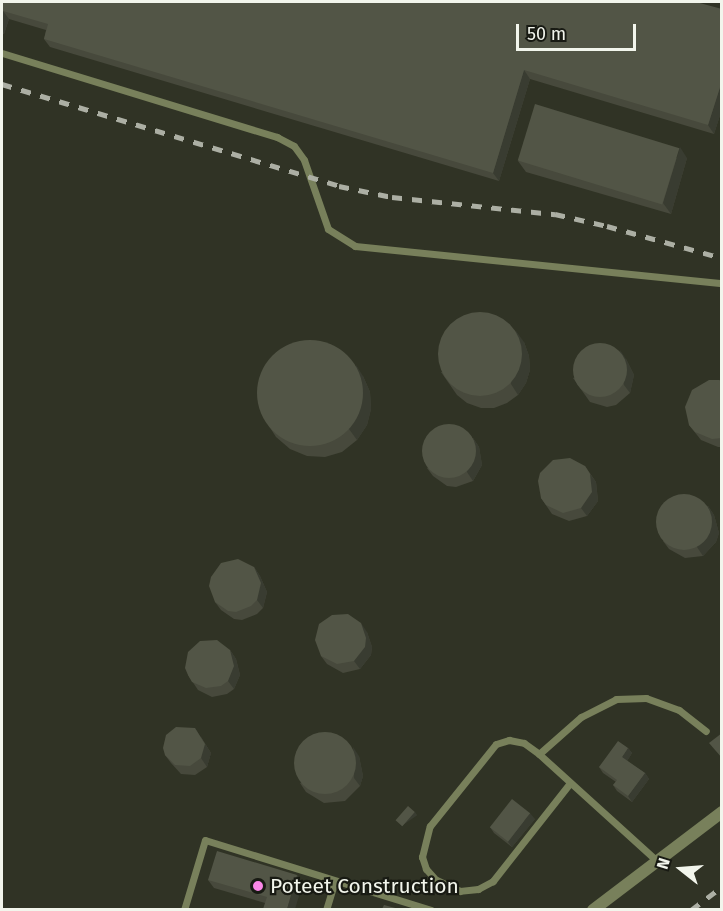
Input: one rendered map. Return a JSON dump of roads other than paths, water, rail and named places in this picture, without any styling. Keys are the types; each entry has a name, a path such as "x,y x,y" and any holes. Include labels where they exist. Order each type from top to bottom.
{"street":[{"path":"593,909 722,812"}],"lane":[{"path":"2,53 278,137 294,146 304,160 328,229 355,246 722,283"},
{"path":"539,754 581,717 616,699 646,698 679,710 706,731"},
{"path":"570,783 493,881 478,890 460,891 436,880 426,869 422,857 430,826 496,744 509,740 524,743 539,754 656,860"},
{"path":"184,909 205,840 431,909"},
{"path":"326,909 335,880"}],"railway":[{"path":"2,84 339,186 392,197 555,214 722,258"},
{"path":"691,910 722,887"}],"place":[{"name":"Poteet Construction","path":"258,886"}]}
